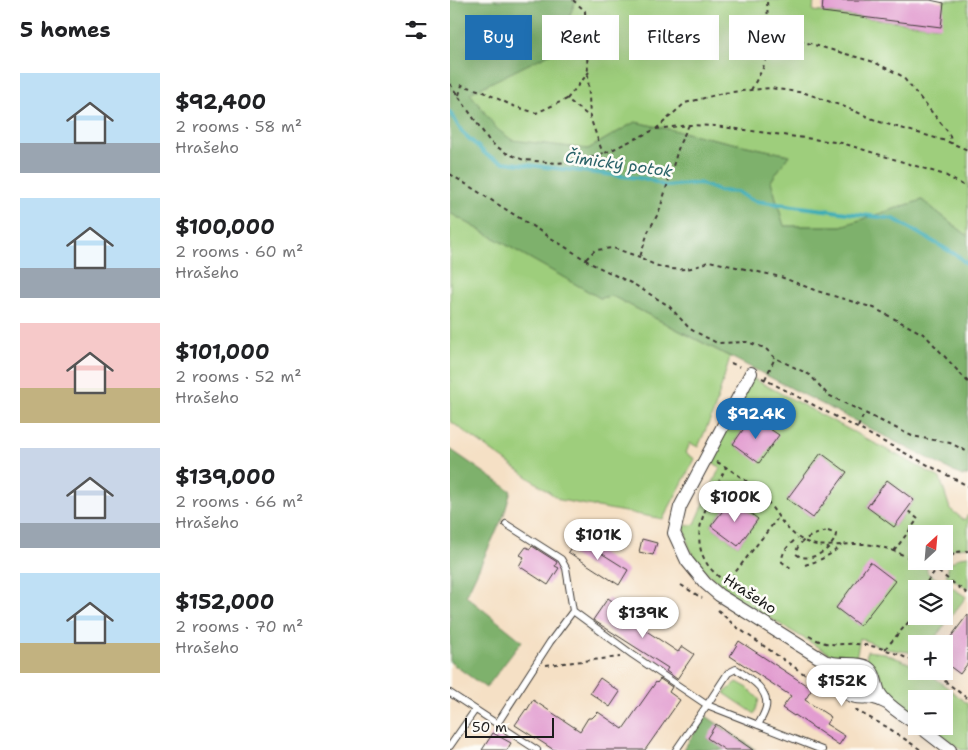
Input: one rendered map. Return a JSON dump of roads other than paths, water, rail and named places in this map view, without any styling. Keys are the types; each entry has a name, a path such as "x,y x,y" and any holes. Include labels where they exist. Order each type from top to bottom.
{"street":[{"name":"Hrašeho","path":"751,373 680,507 674,533 681,550 695,572 719,595 826,662 835,670 843,688 849,694 856,698 874,698 889,704"},
{"name":"Hrašeho","path":"826,662 842,666 860,665 869,669 875,678 880,693 889,704 908,718"},
{"name":"Hrašeho","path":"930,735 950,750"}],"lane":[{"path":"506,524 562,560 566,568 574,611 633,655 707,705 822,750"},
{"path":"497,724 536,667 550,642 574,611"},
{"path":"676,750 728,673 736,669 757,684 766,696 766,707 758,725"},
{"path":"450,693 537,750"},
{"path":"450,746 475,710"}],"waterway":[{"name":"Čimický potok","path":"450,112 462,132 488,156 503,162 647,179 665,186 699,183 719,191 738,192 755,201 894,219 958,256 968,265"}]}
